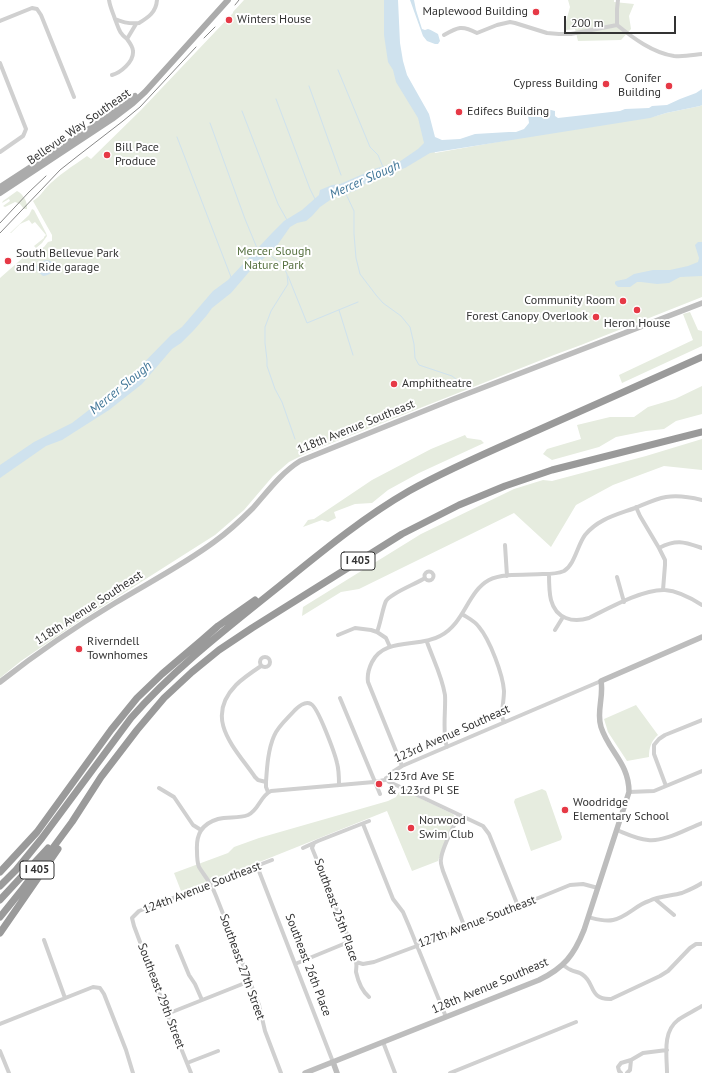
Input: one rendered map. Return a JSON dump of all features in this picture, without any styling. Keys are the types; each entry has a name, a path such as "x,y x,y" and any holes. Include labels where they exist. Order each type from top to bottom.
{"highway":[{"name":"I 405","path":"0,886 16,870 42,838 131,718 146,701 191,659 244,614 367,518 389,503 444,472 702,357"},
{"name":"I 405","path":"0,917 72,822 101,777 137,730 164,698 219,650 402,534 459,505 552,470 702,432"},
{"path":"0,871 37,832 111,730 137,698 162,674 218,626 313,559"},
{"path":"0,939 60,845 85,802"},
{"path":"0,900 72,822"},
{"path":"0,932 30,891"}],"main road":[{"name":"Bellevue Way Southeast","path":"0,187 109,116 132,99 224,0"},
{"name":"Bellevue Way Southeast","path":"0,193 134,103 228,0"},
{"path":"18,182 27,170"}],"street":[{"path":"109,0 118,30 127,39 134,52 133,56 125,67 117,74 112,75"},
{"path":"127,39 136,24 152,13 156,7 157,0"},
{"path":"618,0 617,25 626,33 666,54 682,56 702,54"},
{"path":"0,20 32,8 37,9 41,15 74,97"},
{"path":"115,19 136,24"},
{"path":"444,35 460,27 477,33 497,25 510,22 515,22 547,33 559,34 617,25"},
{"path":"0,63 26,129 23,136 0,152"},
{"name":"118th Avenue Southeast","path":"0,682 71,631 195,555 215,541 233,527 283,474 300,461 451,400 702,303"},
{"path":"402,766 368,682 370,665 374,658 382,651 390,647 427,642 449,630 458,620 479,588 489,580 497,577 549,574 562,571 570,565 586,534 596,524 608,517 662,498 672,496 683,496 702,500"},
{"path":"636,507 663,555 665,565 663,590"},
{"path":"659,548 675,542 688,543 702,548"},
{"path":"505,545 507,576"},
{"path":"549,574 551,600 559,614 572,620 583,620 648,592 663,590 678,593 702,605"},
{"path":"617,577 624,602"},
{"path":"377,632 385,604 388,599 425,578"},
{"path":"462,614 479,627 495,658 504,691 502,716 505,722"},
{"path":"555,630 563,617"},
{"path":"338,635 350,629 364,629 377,632 386,638 390,647"},
{"name":"123rd Avenue Southeast","path":"268,792 273,790 298,789 382,780 402,766 702,637"},
{"path":"427,642 444,688 446,710 444,737 447,747"},
{"path":"261,666 231,690 221,711 224,729 231,743 255,777 258,780 266,782"},
{"path":"600,681 602,690 599,707 600,724 605,736 626,770 629,781 629,792 654,791 702,771"},
{"path":"340,698 380,794"},
{"path":"210,884 201,871 198,861 197,840 201,830 208,823 216,819 240,817 252,813 255,810 268,792 266,782 271,745 274,736 284,722 300,706 306,703 310,703 318,713 335,756 339,785"},
{"path":"666,786 654,754 654,745 665,735 702,720"},
{"path":"386,778 389,782 483,826 489,834 518,906"},
{"path":"159,788 174,797 193,825 201,830"},
{"name":"128th Avenue Southeast","path":"305,1073 544,978 563,965 578,945 629,792"},
{"path":"459,815 444,849 441,862 465,928"},
{"path":"303,848 369,821"},
{"path":"617,830 642,839 654,840 668,837 702,823"},
{"path":"363,824 393,898 403,912 446,1017"},
{"name":"Southeast 25th Place","path":"314,844 312,848 347,934 348,939 346,943 350,954 356,962 357,974 363,990 369,997"},
{"name":"124th Avenue Southeast","path":"132,918 139,911 272,860"},
{"name":"Southeast 26th Place","path":"257,866 337,1073"},
{"path":"588,917 606,921 616,920 645,902 682,893 702,883"},
{"name":"Southeast 27th Street","path":"210,884 250,981 260,1008 265,1031 281,1073"},
{"name":"127th Avenue Southeast","path":"356,962 363,964 368,963 465,928 570,885 583,884 598,888"},
{"path":"655,899 674,915"},
{"name":"Southeast 29th Street","path":"132,918 167,1014 191,1073"},
{"path":"44,940 65,998"},
{"path":"295,964 346,943"},
{"path":"563,965 568,969 585,976 595,994 611,999 660,976 668,971 690,948 696,944 702,944"},
{"path":"178,946 189,975 202,1000"},
{"path":"167,1014 250,981"},
{"path":"0,1024 93,987 100,988 104,994 126,1050 133,1073"},
{"path":"668,1073 667,1038 669,1033 678,1020 702,1006"},
{"path":"450,1073 576,1022"},
{"path":"383,1042 395,1073"},
{"path":"621,1073 618,1069 620,1064 623,1062 631,1060 643,1053 667,1050"},
{"path":"0,1051 9,1073"},
{"path":"187,1063 218,1051"},
{"path":"627,1073 630,1070 631,1060"}],"green space":[{"name":"Mercer Slough Nature Park","path":"244,0 393,0 399,72 435,153 576,128 656,116 702,105 702,297 309,452 289,462 273,476 244,510 215,535 78,622 21,661 0,678 0,278 33,250 39,250 48,242 52,241 52,235 33,201 51,183 66,171 87,156 91,159 141,110"},
{"path":"568,0 614,0 614,2 634,4 629,16 631,29 621,40 578,41 575,29 564,29 570,7"},
{"path":"17,191 25,198 27,209 24,209 20,204 15,202 5,207 3,206 10,201 9,199 2,203 3,201"},
{"path":"32,209 34,210 47,236 36,248 34,246 46,235 35,222 32,224 29,220 20,224 10,233 29,215"},
{"path":"690,312 698,330 702,331 702,346 622,383 619,375 693,340 683,314"},
{"path":"702,386 702,414 676,421 664,429 616,437 599,447 552,460 543,454 547,449 581,439 577,425 610,417 634,417 648,407 675,399"},
{"path":"465,435 467,438 481,440 484,443 419,473 388,490 372,503 355,504 334,512 336,518 328,522 322,520 303,527 308,520 314,519 372,480 431,449"},
{"path":"702,439 702,470 664,466 613,485 576,505 551,547 514,513 359,589 341,592 302,616 303,607 421,534 514,489 543,480 552,481 646,456"},
{"path":"636,705 658,735 651,745 649,757 627,761 608,732 604,719"},
{"path":"542,789 546,791 562,837 561,840 531,851 514,802 515,799"},
{"path":"399,792 405,795 409,793 453,814 455,817 455,821 438,861 412,871 387,811 217,879 181,891 174,873 228,853 234,847 259,838 388,801 396,797"}],"water":[{"name":"Mercer Slough","path":"384,0 398,0 400,43 407,75 429,114 435,137 442,140 460,139 475,134 516,132 524,129 529,123 528,115 532,109 547,109 555,111 555,116 558,118 620,111 625,109 649,108 652,106 667,105 702,89 702,105 650,118 430,153 405,168 390,173 387,176 376,178 361,186 357,190 333,198 320,207 306,221 297,223 290,227 276,247 249,272 231,293 212,308 194,330 181,343 172,349 142,384 109,410 62,440 46,446 0,478 0,465 34,442 72,423 124,383 171,335 182,327 213,291 228,280 284,221 302,210 319,195 320,190 332,185 340,184 377,168 399,162 424,143 418,118 396,82 393,70 388,62 384,35"},
{"path":"410,0 414,0 422,29 429,29 438,34 440,41 438,44 427,41 423,36"},
{"path":"698,242 702,242 702,276 680,277 669,283 657,284 637,282 630,287 618,287 615,284 616,281 626,279 634,274 653,270 670,270 698,262 699,258 695,245"},
{"path":"46,260 53,263 54,268 50,274 43,276 37,271 36,267"}],"waterway":[{"path":"338,70 370,147 378,155 383,167"},
{"path":"309,86 341,175"},
{"path":"276,99 315,199"},
{"path":"242,111 278,204 287,220"},
{"path":"210,123 257,248"},
{"path":"177,137 231,277"},
{"path":"346,194 354,211 356,258 360,274 383,303 401,316 410,327 414,344 415,358 419,365 452,376 461,383 467,385"},
{"path":"268,254 282,264 287,274 288,284 271,311 265,327 267,366 295,439"},
{"path":"288,276 307,323 358,302"},
{"path":"339,310 353,355"}],"tram line":[{"path":"235,5 239,0"},
{"path":"204,38 215,27"},
{"path":"0,233 60,170 140,107 196,47"},
{"path":"0,223 46,176"}],"place":[{"name":"Maplewood Building","path":"536,12"},
{"name":"Winters House","path":"229,20"},
{"name":"Cypress Building","path":"606,84"},
{"name":"Conifer Building","path":"669,86"},
{"name":"Edifecs Building","path":"459,112"},
{"name":"Bill Pace Produce","path":"107,155"},
{"name":"South Bellevue Park and Ride garage","path":"8,261"},
{"name":"Community Room","path":"623,301"},
{"name":"Heron House","path":"637,310"},
{"name":"Forest Canopy Overlook","path":"596,317"},
{"name":"Amphitheatre","path":"394,384"},
{"name":"Riverndell Townhomes","path":"79,649"},
{"name":"123rd Ave SE & 123rd Pl SE","path":"379,784"},
{"name":"Woodridge Elementary School","path":"565,810"},
{"name":"Norwood Swim Club","path":"411,828"}]}
